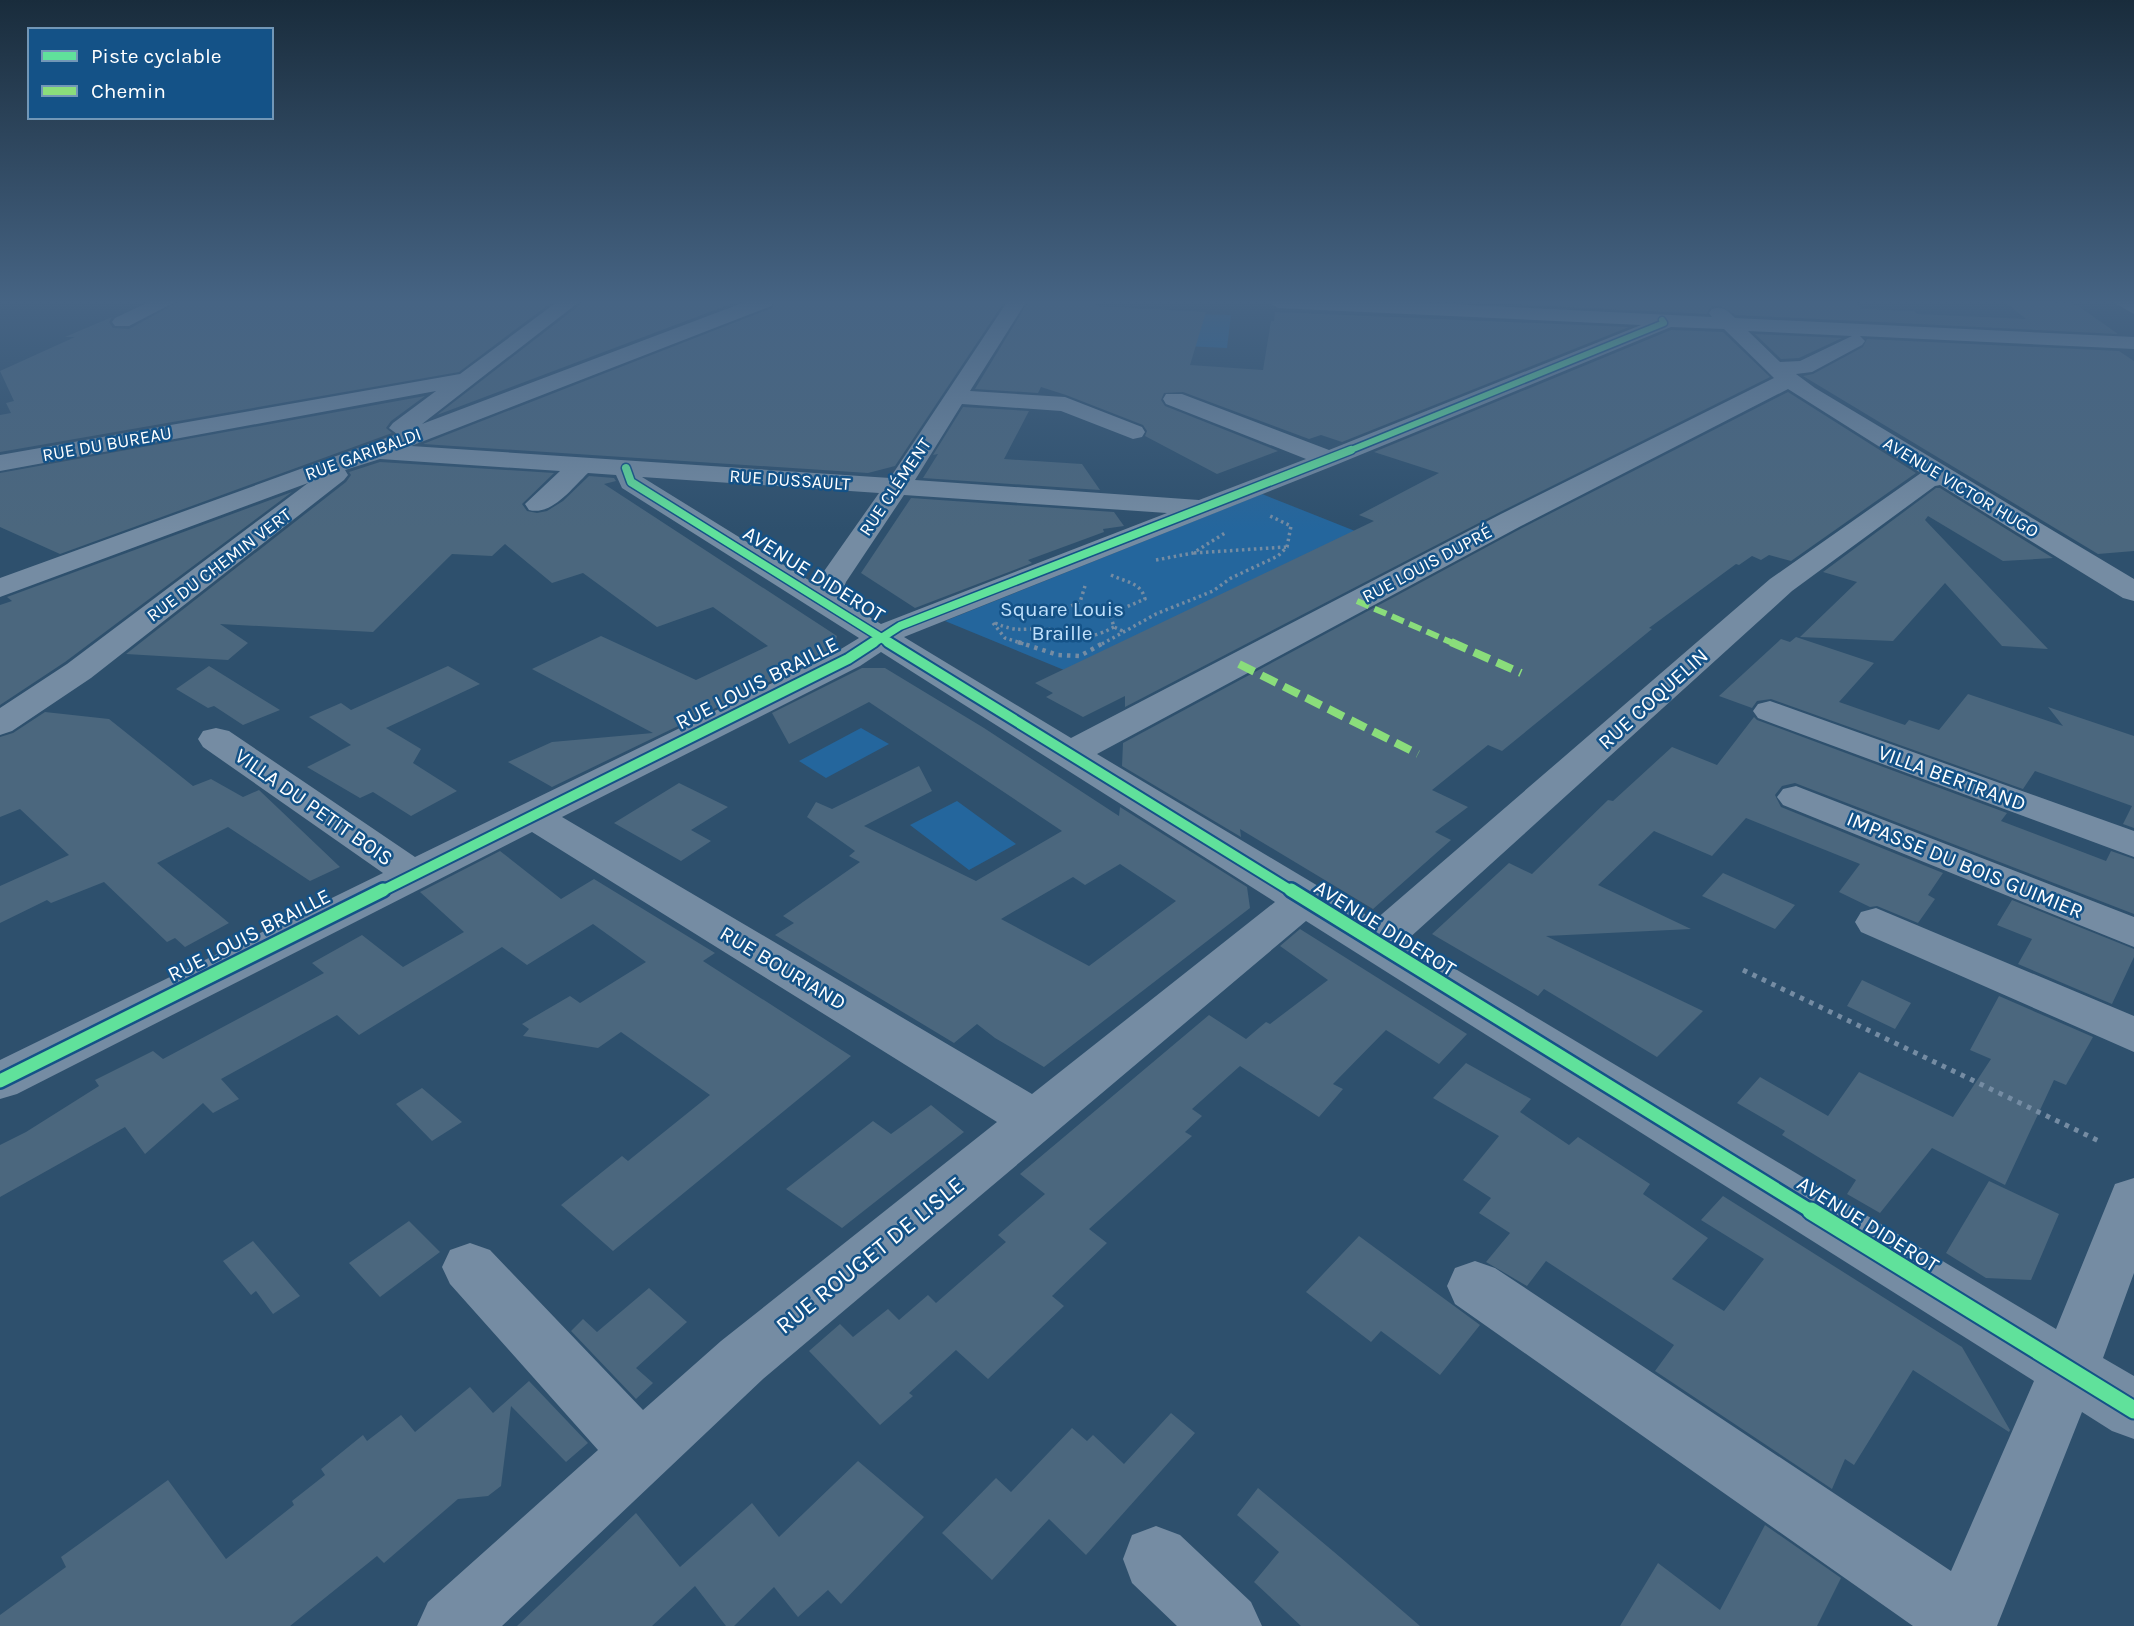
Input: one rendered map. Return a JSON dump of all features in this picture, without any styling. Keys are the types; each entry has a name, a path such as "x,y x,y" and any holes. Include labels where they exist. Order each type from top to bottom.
{"street":[{"name":"RUE DU CHEMIN VERT","path":"0,724 79,671 339,472 378,451 408,421 466,378"},
{"name":"RUE GARIBALDI","path":"0,587 251,494 378,451 567,378"},
{"name":"RUE CLÉMENT","path":"822,602 831,582 967,378"},
{"name":"RUE LOUIS BRAILLE","path":"0,1081 848,659 900,626 1202,506 1329,459 1525,378"},
{"name":"RUE LOUIS DUPRÉ","path":"1068,755 1511,520 1774,385 1780,378"},
{"name":"AVENUE VICTOR HUGO","path":"1788,378 2134,592"},
{"name":"RUE DU BUREAU","path":"0,463 451,380 463,380"},
{"path":"955,397 1065,404 1133,432"},
{"path":"1174,399 1329,459"},
{"name":"RUE DUSSAULT","path":"378,451 1202,506"},
{"path":"538,504 582,465"},
{"name":"AVENUE DIDEROT","path":"626,468 631,482 822,602 2134,1410"},
{"name":"RUE COQUELIN","path":"1375,944 1781,585 1928,479 1945,477"},
{"name":"VILLA BERTRAND","path":"1770,711 2134,845"},
{"name":"VILLA DU PETIT BOIS","path":"216,739 412,874"},
{"name":"IMPASSE DU BOIS GUIMIER","path":"1796,797 2134,933"},
{"name":"RUE BOURIAND","path":"533,816 1034,1120"},
{"name":"RUE ROUGET DE LISLE","path":"452,1626 742,1360 1304,900"},
{"path":"1876,922 2134,1035"},
{"path":"1475,1286 1963,1623 2069,1370 2134,1200"},
{"path":"470,1267 642,1452"},
{"path":"1156,1559 1227,1626"}],"path":[{"path":"993,623 1005,638 1058,655 1080,656 1156,614 1213,591 1231,578 1278,556 1287,547 1290,526 1266,514"},
{"path":"1193,553 1230,530"},
{"path":"1156,560 1193,553 1287,547"},
{"path":"1114,573 1110,574 1140,586 1145,599 1134,606 1112,611 1110,614 1114,627 1125,632"},
{"path":"1035,607 1064,609 1080,602 1088,582"},
{"path":"993,623 995,617"},
{"path":"993,623 1014,631 1046,629 1081,638 1099,635 1114,627"},
{"path":"1744,971 2099,1141"}],"green space":[{"name":"Square Louis Braille","path":"1262,494 1355,531 1064,670 945,621"},
{"path":"861,728 889,744 826,778 799,761"},
{"path":"957,801 1016,844 969,870 910,825"}],"building":[{"path":"3,378 425,378 0,452 0,415 11,413 6,403 14,401"},
{"path":"485,378 535,378 437,415"},
{"path":"593,378 954,378 895,466 868,473 423,444"},
{"path":"982,378 1502,378 1342,442 1321,435 1309,439 1183,392 1164,393 1161,400 1165,406 1278,451 1217,474 1145,436 1147,431 1143,425 1066,395 1041,387 1038,393 975,389"},
{"path":"1554,378 1768,378 1500,512 1125,707 1125,696 1083,717 1046,697 1053,693 1035,683 1374,521 1359,515 1439,473 1374,452"},
{"path":"1806,378 2134,378 2134,551 2098,554"},
{"path":"1788,392 1916,473 1791,561 1769,555 1761,560 1752,556 1739,565 1736,564 1649,628 1652,629 1502,751 1488,745 1432,790 1468,807 1435,832 1451,840 1373,909 1240,829 1241,837 1122,766 1123,743 1522,528"},
{"path":"425,396 391,421 386,428 392,433 60,554 0,527 0,473"},
{"path":"963,407 1029,411 1004,459 1082,464 1100,490 923,478 938,454 933,455"},
{"path":"380,462 554,473 522,504 527,511 537,513 547,511 563,501 589,476 614,478 616,481 604,484 837,636 833,651 552,787 508,762 552,742 653,733 532,669 601,636 696,680 768,646 713,607 657,627 583,573 552,583 505,544 492,556 452,554 373,632 220,624 248,643 228,660 126,654 346,482 351,475 349,472"},
{"path":"1936,488 2053,558 2003,561 1928,516 1925,520 2048,649 2002,646 1945,583 1893,641 1800,637 1857,582 1823,572"},
{"path":"292,492 65,662 0,705 0,605 12,601 7,597"},
{"path":"911,498 1114,512 1124,526 1103,529 1104,532 1028,560 1032,563 915,608 861,573"},
{"path":"1796,637 1874,663 1839,702 1905,725 1909,720 1939,730 1968,694 2063,726 2048,707 2134,736 2134,828 2123,824 2132,806 2035,771 2023,789 1771,699 1757,701 1752,708 1719,696 1781,639 1790,642"},
{"path":"209,666 280,710 243,725 214,706 208,708 176,689"},
{"path":"448,666 480,684 386,728 421,749 413,763 457,791 411,816 373,792 360,798 307,767 351,745 309,717 341,703 351,710"},
{"path":"862,668 885,668 984,728 1119,816 1120,807 1247,887 1250,908 1044,1067 977,1024 954,1043 775,935 794,923 783,916 860,862 849,856 855,851 807,817 816,802 832,809 919,766 932,791 864,826 976,881 1062,831 869,702 789,744 772,713","holes":["1120,864 1176,901 1089,966 1001,919 1073,877 1085,885"]},
{"path":"45,712 109,719 193,786 211,779 243,797 259,790 340,867 310,881 228,827 157,863 229,923 185,947 175,938 167,942 104,882 51,903 47,900 0,923 0,886 69,855 20,809 0,817 0,737 13,733"},
{"path":"1754,717 2007,813 2001,821 2106,861 2111,851 2134,859 2134,914 1795,783 1782,786 1775,795 1781,807 1943,873 1928,895 1935,899 1918,923 1877,906 1870,907 1839,892 1860,864 1746,818 1712,856 1654,831 1598,885 1691,929 1546,936 1703,1011 1657,1057 1544,989 1538,996 1432,934 1509,863 1532,874 1608,800 1613,801 1672,747 1717,765"},
{"path":"679,783 728,807 691,830 711,841 681,861 614,823"},
{"path":"500,851 561,899 594,879 715,953 703,961 851,1056 613,1251 561,1205 622,1156 628,1161 710,1095 621,1032 598,1048 523,1036 529,1029 522,1024 570,996 580,1003 646,962 593,924 527,965 502,947 359,1035 337,1015 221,1079 239,1099 213,1113 203,1103 145,1154 125,1127 0,1197 0,1145 26,1132 99,1086 95,1080 153,1051 163,1059 324,973 312,963 362,935 403,967 464,932 420,892"},
{"path":"1723,873 1795,905 1775,929 1702,896"},
{"path":"2012,900 2134,949 2134,957 2112,1004 2018,964 2032,939 1997,925"},
{"path":"1300,929 1467,1034 1439,1064 1386,1030 1333,1084 1343,1089 1319,1117 1240,1066 1192,1109 1202,1116 1185,1132 1192,1136 1089,1229 1107,1243 1052,1296 1064,1306 988,1379 956,1350 909,1393 913,1396 880,1425 809,1351 840,1324 853,1337 888,1309 899,1320 928,1295 936,1303 1006,1242 998,1235 1045,1194 1020,1174 1209,1015 1246,1039 1266,1022 1270,1024 1328,980 1280,946"},
{"path":"1862,980 1911,1003 1895,1029 1847,1006"},
{"path":"1999,996 2093,1037 2066,1085 2054,1080 2005,1185 1932,1148 1880,1213 1847,1194 1856,1180 1782,1135 1785,1131 1737,1103 1760,1077 1828,1116 1859,1072 1953,1117 1991,1059 1970,1050"},
{"path":"1466,1063 1531,1099 1520,1112 1569,1145 1578,1137 1650,1184 1643,1194 1708,1238 1672,1279 1724,1311 1764,1259 1701,1220 1723,1196 1962,1347 2009,1432 1913,1370 1854,1465 1845,1459 1832,1489 1655,1371 1674,1345 1546,1261 1527,1286 1486,1262 1510,1233 1479,1213 1491,1198 1463,1180 1499,1136 1433,1098"},
{"path":"422,1088 462,1122 432,1141 396,1104"},
{"path":"931,1105 964,1132 842,1228 786,1189 873,1121 891,1134"},
{"path":"1989,1181 2059,1214 2031,1280 1986,1278 1946,1253"},
{"path":"409,1221 440,1252 380,1297 349,1263"},
{"path":"1359,1236 1480,1325 1440,1375 1381,1331 1371,1342 1306,1292"},
{"path":"253,1241 300,1296 273,1314 256,1291 251,1295 223,1261"},
{"path":"649,1288 687,1322 636,1368 653,1383 636,1399 571,1331 583,1319 597,1332"},
{"path":"529,1381 588,1443 566,1462 511,1406 501,1486 488,1496 458,1499 384,1563 377,1556 290,1626 0,1626 0,1615 66,1567 61,1557 168,1480 226,1559 294,1505 292,1501 325,1475 321,1469 363,1435 367,1441 401,1415 415,1432 470,1387 493,1413"},
{"path":"1171,1413 1195,1433 1086,1555 1049,1519 992,1580 942,1533 996,1478 1011,1492 1072,1428 1087,1441 1093,1435 1124,1464"},
{"path":"858,1461 924,1517 841,1604 828,1590 798,1617 774,1587 734,1626 726,1626 695,1586 652,1626 517,1626 636,1513 680,1567 752,1503 779,1537"},
{"path":"1258,1488 1420,1626 1301,1626 1254,1582 1279,1552 1237,1515"},
{"path":"1765,1525 1841,1578 1817,1626 1620,1626 1658,1563 1720,1610"}],"marked path":[{"path":"1357,601 1521,673"},
{"path":"1239,664 1418,754"}],"cycle path":[{"path":"0,1081 848,659 900,626 1329,459 1529,378"},
{"path":"626,468 631,482 782,577 2134,1410"}]}
